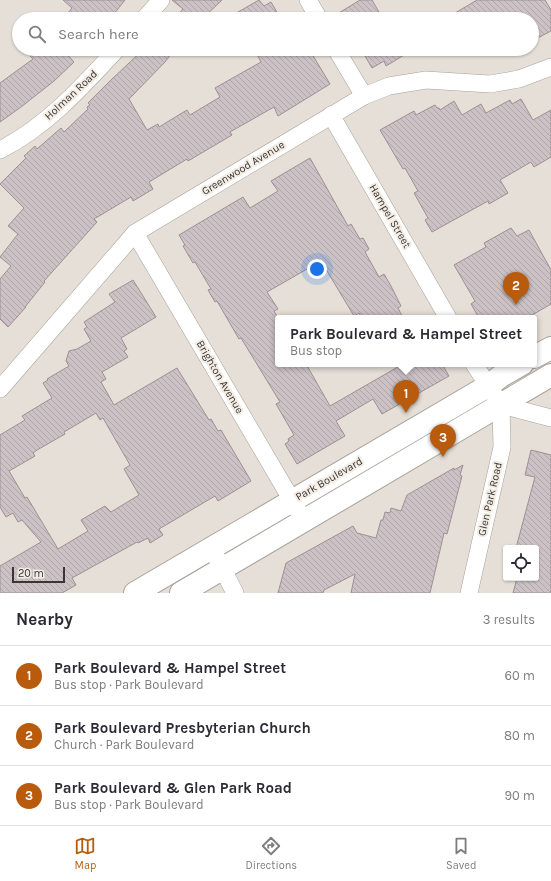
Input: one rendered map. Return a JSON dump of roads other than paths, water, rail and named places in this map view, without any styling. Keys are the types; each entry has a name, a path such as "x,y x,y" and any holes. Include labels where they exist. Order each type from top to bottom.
{"main road":[{"path":"537,355 551,348"},
{"name":"Park Boulevard","path":"134,593 488,386 517,367"},
{"name":"Park Boulevard","path":"181,593 551,375"}],"street":[{"path":"150,12 161,0"},
{"path":"308,0 315,12"},
{"name":"Holman Road","path":"0,150 49,118 111,56"},
{"path":"340,56 364,96"},
{"name":"Greenwood Avenue","path":"0,389 135,233 331,115 364,96 389,86 426,80 490,84 519,79 551,67"},
{"name":"Hampel Street","path":"331,115 446,315"},
{"name":"Brighton Avenue","path":"135,233 304,521"},
{"path":"476,367 501,405 551,418"},
{"name":"Glen Park Road","path":"469,593 502,447 501,405"},
{"path":"212,548 235,593"}],"place":[{"name":"Park Boulevard Presbyterian Church","path":"516,305"},
{"name":"Park Boulevard & Hampel Street","path":"406,413"},
{"name":"Park Boulevard & Glen Park Road","path":"443,457"}]}
